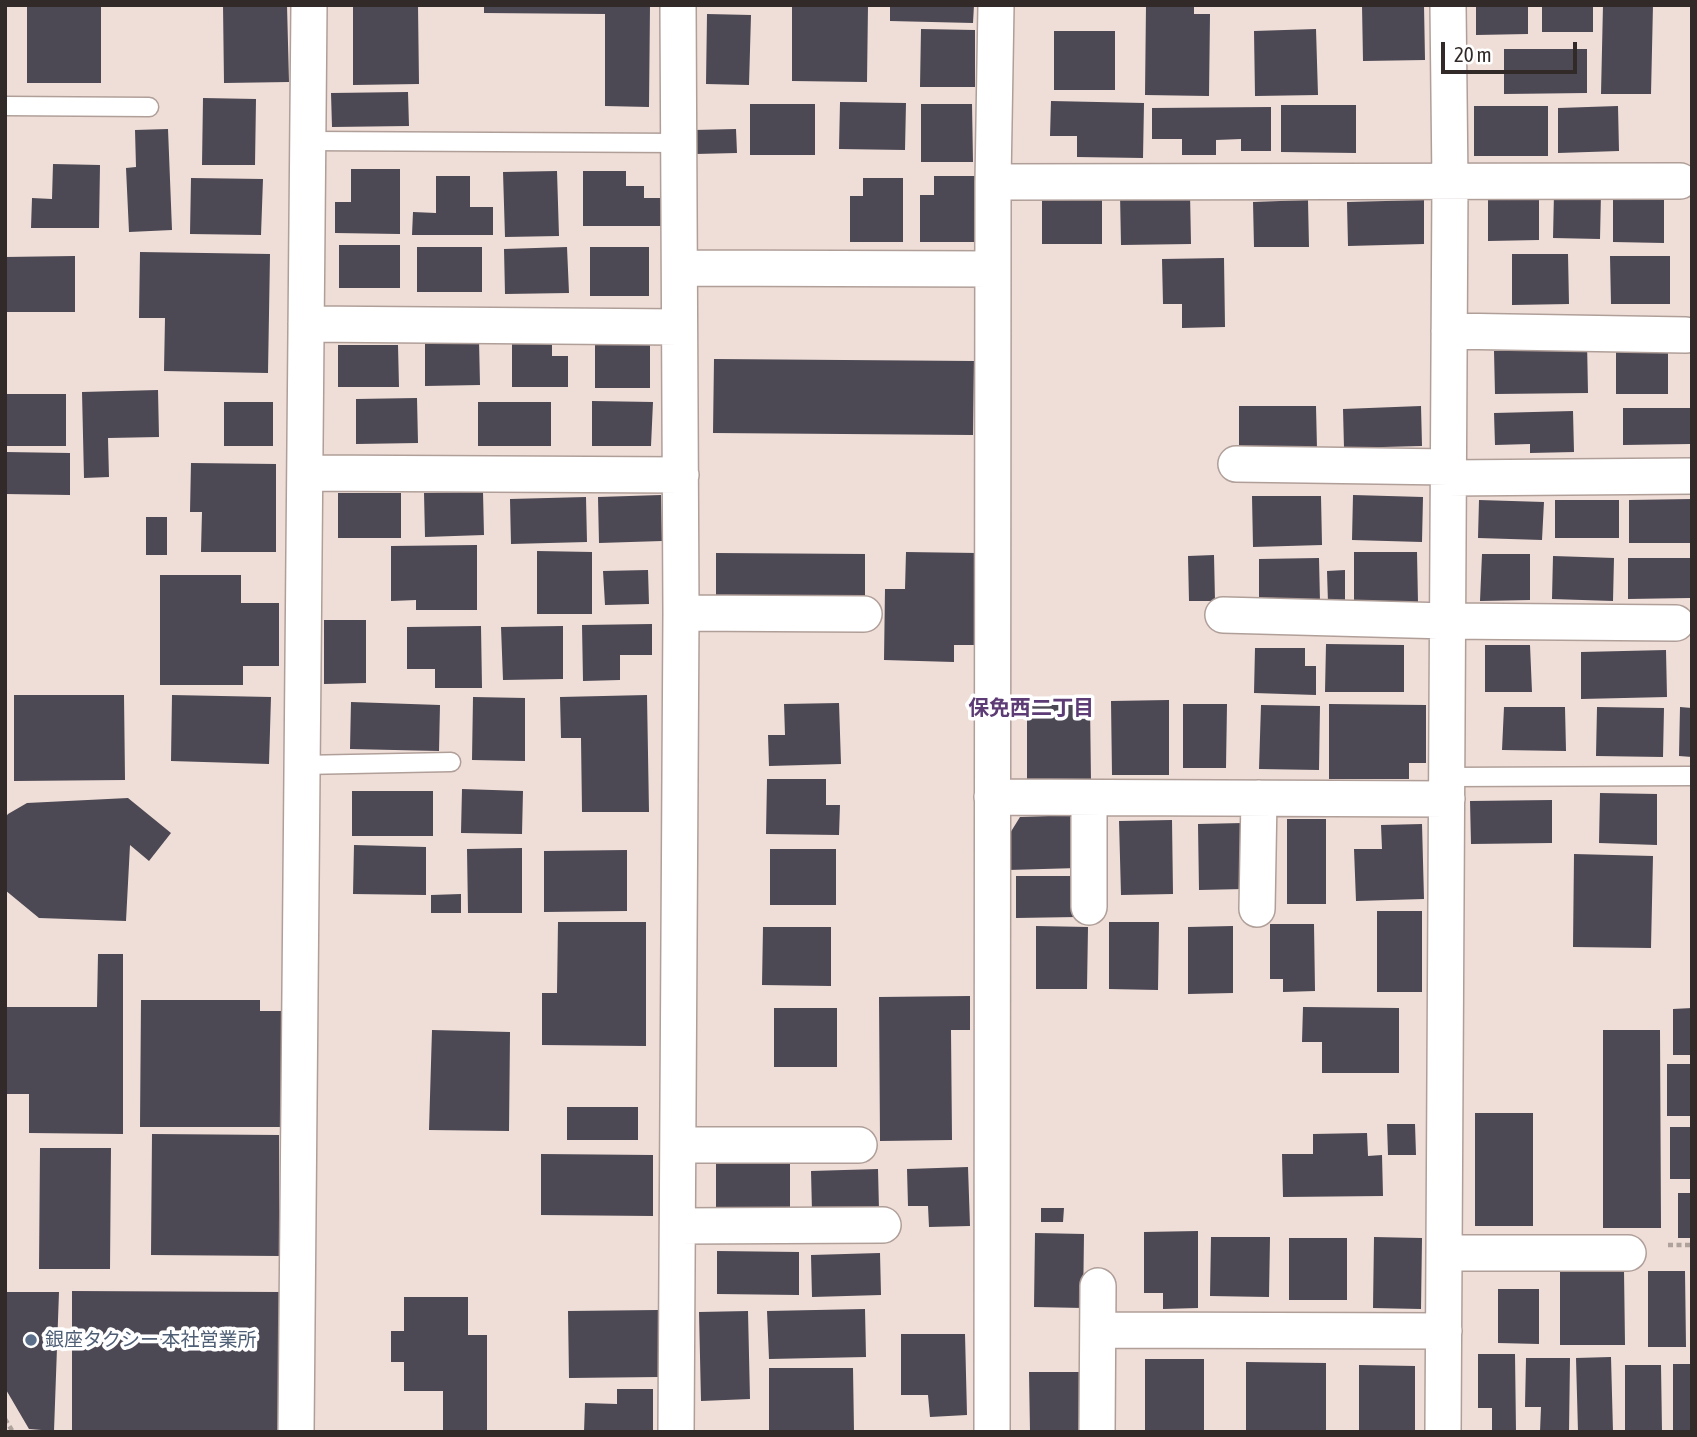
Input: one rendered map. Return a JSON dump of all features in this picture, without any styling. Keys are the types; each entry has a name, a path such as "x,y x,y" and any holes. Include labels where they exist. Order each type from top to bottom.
{"street":[{"path":"296,1432 309,5"},
{"path":"676,1432 681,613 678,5"},
{"path":"992,1432 993,182 996,5"},
{"path":"1443,1432 1450,183 1448,5"},
{"path":"993,182 1680,181"},
{"path":"680,268 993,269"},
{"path":"306,324 679,327"},
{"path":"1449,331 1686,335"},
{"path":"1236,464 1448,473 1692,476"},
{"path":"305,473 681,475"},
{"path":"681,613 864,614"},
{"path":"1223,615 1676,623"},
{"path":"992,797 1259,798 1447,788"},
{"path":"1089,798 1089,907"},
{"path":"1257,909 1259,798"},
{"path":"679,1145 859,1145"},
{"path":"678,1226 883,1225"},
{"path":"1444,1253 1628,1253"},
{"path":"1097,1432 1098,1286"},
{"path":"1098,1330 1444,1331"}],"lane":[{"path":"5,106 149,107"},
{"path":"308,141 679,143"},
{"path":"302,765 451,762"},
{"path":"1447,788 1692,776"}],"path":[{"path":"5,1419 13,1432"}],"building":[{"path":"27,5 101,5 101,83 27,83"},
{"path":"223,5 287,5 289,82 224,83"},
{"path":"353,5 418,5 419,84 353,85"},
{"path":"484,5 650,5 649,107 605,106 605,14 484,13"},
{"path":"792,5 868,5 867,82 792,81"},
{"path":"890,5 974,5 973,23 890,21"},
{"path":"1146,5 1194,5 1194,14 1210,14 1209,96 1145,95"},
{"path":"1362,5 1424,5 1425,60 1363,61"},
{"path":"1476,5 1528,5 1528,34 1476,35"},
{"path":"1542,5 1593,5 1593,32 1542,32"},
{"path":"1603,5 1653,5 1651,94 1601,94"},
{"path":"707,14 751,15 749,85 706,84"},
{"path":"921,29 975,30 975,87 920,87"},
{"path":"1316,29 1318,95 1255,96 1254,31"},
{"path":"1054,31 1115,31 1115,90 1054,90"},
{"path":"1504,49 1587,49 1587,93 1504,94"},
{"path":"408,92 409,126 332,127 331,93"},
{"path":"203,98 256,99 255,165 202,165"},
{"path":"1051,101 1144,103 1143,158 1077,157 1077,136 1050,136"},
{"path":"840,102 906,103 905,150 839,149"},
{"path":"750,104 815,104 815,155 750,155"},
{"path":"921,104 972,104 973,162 921,162"},
{"path":"1281,105 1356,105 1356,153 1281,152"},
{"path":"1474,106 1548,106 1548,156 1474,156"},
{"path":"1618,106 1619,151 1558,153 1558,108"},
{"path":"1271,107 1271,151 1241,151 1241,139 1216,140 1216,155 1182,155 1182,139 1152,139 1152,108"},
{"path":"168,129 172,230 129,232 126,168 136,167 135,130"},
{"path":"736,129 737,153 695,154 694,130"},
{"path":"53,164 100,165 99,228 31,228 32,198 52,199"},
{"path":"351,169 400,169 400,234 335,233 335,202 351,202"},
{"path":"557,171 559,236 505,237 503,172"},
{"path":"583,171 626,171 626,186 644,186 644,198 668,198 668,226 583,226"},
{"path":"436,176 470,176 470,207 493,207 493,235 412,235 413,212 436,213"},
{"path":"934,176 975,176 975,242 920,242 920,195 934,195"},
{"path":"191,178 263,179 261,235 190,234"},
{"path":"863,178 903,178 903,242 850,242 850,196 863,196"},
{"path":"1488,191 1539,191 1539,240 1488,241"},
{"path":"1613,191 1664,191 1664,243 1613,242"},
{"path":"1190,193 1191,244 1121,245 1120,194"},
{"path":"1554,193 1601,193 1600,239 1553,238"},
{"path":"1042,195 1102,195 1102,244 1042,244"},
{"path":"1308,200 1309,247 1254,247 1253,202"},
{"path":"1424,200 1424,244 1348,246 1347,202"},
{"path":"339,245 400,245 400,288 339,288"},
{"path":"417,247 482,247 482,292 417,292"},
{"path":"567,247 569,293 505,294 504,249"},
{"path":"590,247 649,247 649,296 590,296"},
{"path":"140,252 270,254 268,373 164,371 165,318 139,318"},
{"path":"1512,254 1568,254 1569,304 1512,305"},
{"path":"75,256 75,312 5,312 5,257"},
{"path":"1610,256 1670,256 1670,304 1611,304"},
{"path":"1224,258 1225,327 1182,328 1182,304 1163,304 1162,259"},
{"path":"479,340 480,385 425,386 425,341"},
{"path":"1520,341 1587,341 1588,393 1495,394 1494,351 1520,350"},
{"path":"512,342 552,342 552,356 568,356 568,387 512,387"},
{"path":"595,344 650,344 650,388 595,388"},
{"path":"338,345 398,345 399,387 338,387"},
{"path":"1616,346 1668,346 1668,394 1616,394"},
{"path":"714,359 974,361 973,435 713,433"},
{"path":"158,390 159,437 108,438 109,477 84,478 82,392"},
{"path":"5,394 66,394 66,446 5,446"},
{"path":"417,398 418,443 356,444 356,399"},
{"path":"592,401 653,402 651,446 592,446"},
{"path":"224,402 273,402 273,446 224,446"},
{"path":"478,402 551,402 551,446 478,446"},
{"path":"1239,406 1316,406 1317,449 1239,451"},
{"path":"1421,406 1422,446 1344,448 1343,409"},
{"path":"1623,408 1690,408 1690,444 1623,445"},
{"path":"1573,411 1574,452 1530,453 1530,444 1495,445 1494,413"},
{"path":"5,452 70,453 70,495 5,494"},
{"path":"191,463 276,464 276,552 201,552 202,512 190,512"},
{"path":"483,492 484,535 425,537 424,493"},
{"path":"338,493 401,493 401,538 338,538"},
{"path":"661,495 662,541 599,543 598,497"},
{"path":"1353,495 1423,497 1422,542 1352,540"},
{"path":"1252,496 1321,496 1322,545 1253,547"},
{"path":"586,497 587,542 511,544 510,499"},
{"path":"1692,499 1692,543 1629,543 1629,500"},
{"path":"1479,500 1544,502 1542,540 1478,538"},
{"path":"1555,500 1619,500 1619,538 1555,538"},
{"path":"146,517 167,517 167,555 146,555"},
{"path":"477,545 477,610 416,610 416,600 391,601 391,546"},
{"path":"537,551 592,552 592,614 537,614"},
{"path":"906,552 977,553 976,645 954,645 954,662 884,660 885,589 905,589"},
{"path":"1354,552 1417,552 1418,603 1354,605"},
{"path":"716,553 865,554 865,605 716,603"},
{"path":"1482,554 1530,554 1530,600 1480,601"},
{"path":"1214,555 1215,601 1189,601 1188,556"},
{"path":"1553,556 1614,558 1613,601 1552,599"},
{"path":"1319,558 1320,602 1259,603 1259,559"},
{"path":"1628,558 1690,558 1690,598 1628,599"},
{"path":"648,570 649,604 605,605 603,571"},
{"path":"1345,570 1345,603 1328,603 1327,571"},
{"path":"160,575 241,575 241,603 279,603 279,666 243,666 243,685 160,685"},
{"path":"324,620 366,620 366,683 324,684"},
{"path":"652,624 652,655 620,655 620,680 583,681 582,625"},
{"path":"481,626 482,688 435,688 435,669 407,669 407,627"},
{"path":"563,626 563,679 503,680 501,627"},
{"path":"1326,644 1404,645 1404,692 1325,692"},
{"path":"1485,645 1530,645 1532,692 1485,692"},
{"path":"1255,648 1305,648 1305,666 1316,666 1316,695 1254,693"},
{"path":"1666,650 1667,697 1581,699 1581,652"},
{"path":"14,695 124,695 125,780 14,781"},
{"path":"172,695 271,697 269,764 171,761"},
{"path":"647,695 649,812 582,812 581,738 561,738 560,697"},
{"path":"473,697 525,698 525,761 472,760"},
{"path":"1169,700 1169,775 1112,775 1111,701"},
{"path":"351,702 440,705 439,751 350,749"},
{"path":"839,703 841,764 769,766 768,735 785,735 784,704"},
{"path":"1027,704 1090,704 1091,782 1027,782"},
{"path":"1183,704 1227,704 1226,768 1183,768"},
{"path":"1329,704 1426,705 1426,763 1409,763 1409,779 1329,779"},
{"path":"1261,705 1320,706 1319,770 1259,769"},
{"path":"1504,707 1565,707 1566,751 1502,750"},
{"path":"1597,707 1664,708 1663,757 1596,756"},
{"path":"1680,707 1692,708 1692,757 1679,756"},
{"path":"767,779 826,779 826,805 840,805 839,835 766,834"},
{"path":"462,789 523,791 522,834 461,833"},
{"path":"352,791 433,791 433,836 352,836"},
{"path":"1600,793 1657,794 1657,845 1599,843"},
{"path":"128,798 171,833 149,861 130,845 126,921 39,918 5,890 5,818 8,814 27,803"},
{"path":"1552,800 1552,843 1471,844 1470,801"},
{"path":"1077,815 1078,868 1008,870 1007,838 1020,817"},
{"path":"1287,819 1326,819 1326,904 1287,904"},
{"path":"1172,820 1173,894 1121,895 1119,821"},
{"path":"1243,823 1244,889 1199,890 1198,824"},
{"path":"1422,824 1424,899 1356,901 1354,849 1382,849 1381,825"},
{"path":"354,845 426,847 426,895 353,894"},
{"path":"522,848 522,913 468,913 467,849"},
{"path":"770,849 836,849 836,905 770,905"},
{"path":"627,850 627,911 544,912 544,851"},
{"path":"1574,854 1653,856 1651,948 1573,947"},
{"path":"1016,876 1076,876 1077,917 1016,918"},
{"path":"461,894 461,913 431,913 431,895"},
{"path":"1377,911 1422,911 1422,992 1377,992"},
{"path":"558,922 646,922 646,1046 542,1045 542,993 557,993"},
{"path":"1109,922 1159,922 1158,990 1109,989"},
{"path":"1270,924 1314,924 1315,991 1283,992 1283,979 1270,979"},
{"path":"1036,926 1088,927 1087,989 1036,989"},
{"path":"1233,926 1233,993 1188,994 1188,927"},
{"path":"763,927 831,927 831,986 762,985"},
{"path":"98,954 123,954 123,1134 29,1133 29,1094 5,1094 5,1007 97,1007"},
{"path":"970,996 970,1030 951,1030 952,1140 880,1141 879,997"},
{"path":"141,1000 260,1000 260,1011 289,1011 288,1127 140,1127"},
{"path":"1303,1007 1399,1008 1399,1073 1322,1073 1322,1042 1302,1042"},
{"path":"774,1008 837,1008 837,1067 774,1067"},
{"path":"1692,1008 1692,1055 1673,1055 1673,1009"},
{"path":"432,1030 510,1032 509,1131 429,1130"},
{"path":"1603,1030 1660,1030 1661,1228 1603,1228"},
{"path":"1667,1064 1692,1064 1692,1116 1667,1116"},
{"path":"567,1107 638,1107 638,1140 567,1140"},
{"path":"1475,1113 1533,1113 1533,1226 1475,1226"},
{"path":"1387,1124 1415,1124 1416,1155 1388,1155"},
{"path":"1670,1127 1692,1127 1692,1179 1670,1179"},
{"path":"1367,1133 1368,1156 1382,1155 1383,1196 1283,1197 1282,1154 1313,1154 1313,1134"},
{"path":"152,1134 279,1135 279,1256 151,1255"},
{"path":"40,1148 111,1148 110,1269 39,1269"},
{"path":"541,1154 653,1155 653,1216 541,1215"},
{"path":"790,1163 790,1208 716,1208 716,1164"},
{"path":"968,1167 970,1226 929,1227 928,1206 908,1206 907,1169"},
{"path":"878,1169 879,1210 812,1212 811,1171"},
{"path":"1678,1193 1692,1193 1692,1238 1678,1238"},
{"path":"1041,1208 1064,1208 1063,1222 1041,1222"},
{"path":"1198,1231 1198,1308 1163,1309 1163,1293 1144,1293 1144,1232"},
{"path":"1035,1233 1084,1234 1083,1308 1034,1307"},
{"path":"1211,1237 1270,1237 1269,1297 1210,1296"},
{"path":"1374,1237 1422,1238 1421,1309 1373,1308"},
{"path":"1289,1238 1347,1238 1347,1300 1289,1300"},
{"path":"717,1251 799,1252 799,1295 717,1294"},
{"path":"880,1253 881,1295 812,1297 811,1255"},
{"path":"1560,1270 1624,1270 1625,1345 1560,1345"},
{"path":"1648,1271 1685,1271 1686,1347 1648,1347"},
{"path":"1498,1289 1539,1289 1539,1344 1498,1343"},
{"path":"72,1291 279,1292 279,1432 72,1432"},
{"name":"銀座タクシー 本社営業所","path":"5,1292 59,1292 54,1431 29,1429 5,1388"},
{"path":"404,1297 468,1297 468,1335 487,1335 487,1432 443,1432 443,1391 404,1391 404,1362 391,1362 391,1331 404,1331"},
{"path":"865,1309 866,1357 769,1359 767,1311"},
{"path":"658,1310 659,1377 569,1378 568,1311"},
{"path":"748,1311 750,1399 701,1401 699,1312"},
{"path":"901,1334 965,1334 967,1415 930,1417 928,1395 901,1395"},
{"path":"1478,1354 1515,1354 1516,1432 1492,1432 1492,1408 1478,1408"},
{"path":"1611,1357 1613,1432 1578,1432 1576,1358"},
{"path":"1526,1358 1570,1358 1569,1432 1540,1432 1541,1407 1525,1407"},
{"path":"1145,1359 1204,1359 1204,1432 1145,1432"},
{"path":"1246,1362 1326,1363 1326,1432 1246,1432"},
{"path":"1673,1364 1692,1364 1692,1432 1673,1432"},
{"path":"1359,1365 1415,1366 1415,1432 1359,1432"},
{"path":"1625,1365 1661,1365 1662,1432 1625,1432"},
{"path":"769,1368 853,1368 854,1432 769,1432"},
{"path":"1029,1372 1083,1372 1083,1432 1030,1432"},
{"path":"617,1389 653,1389 653,1432 584,1432 585,1403 617,1404"}],"place":[{"name":"銀座タクシー 本社営業所","path":"31,1340"}],"district":[{"name":"保免西二丁目","path":"1031,708"}]}
